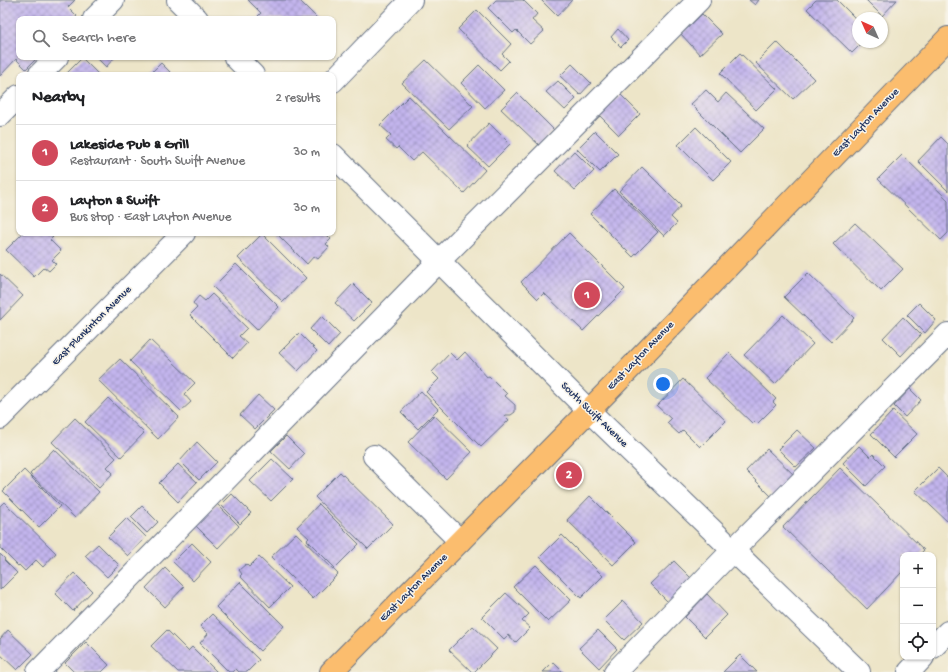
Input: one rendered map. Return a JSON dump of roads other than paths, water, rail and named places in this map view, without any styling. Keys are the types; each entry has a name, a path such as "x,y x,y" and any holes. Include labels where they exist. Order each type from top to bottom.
{"main road":[{"name":"East Layton Avenue","path":"331,672 589,411 948,38"}],"street":[{"path":"97,16 113,0"},
{"path":"178,0 194,16"},
{"path":"336,78 411,0"},
{"path":"38,672 439,261 699,0"},
{"path":"42,72 54,60"},
{"path":"238,60 250,72"},
{"path":"0,115 16,99"},
{"name":"South Swift Avenue","path":"336,158 589,411 859,672"},
{"name":"East Plankinton Avenue","path":"0,418 181,236"},
{"path":"615,672 733,550 948,334"},
{"path":"374,456 460,541"},
{"path":"936,644 948,632"},
{"path":"909,672 920,660"}],"place":[{"name":"Lakeside Pub & Grill","path":"587,295"},
{"name":"Layton & Swift","path":"569,475"}]}
